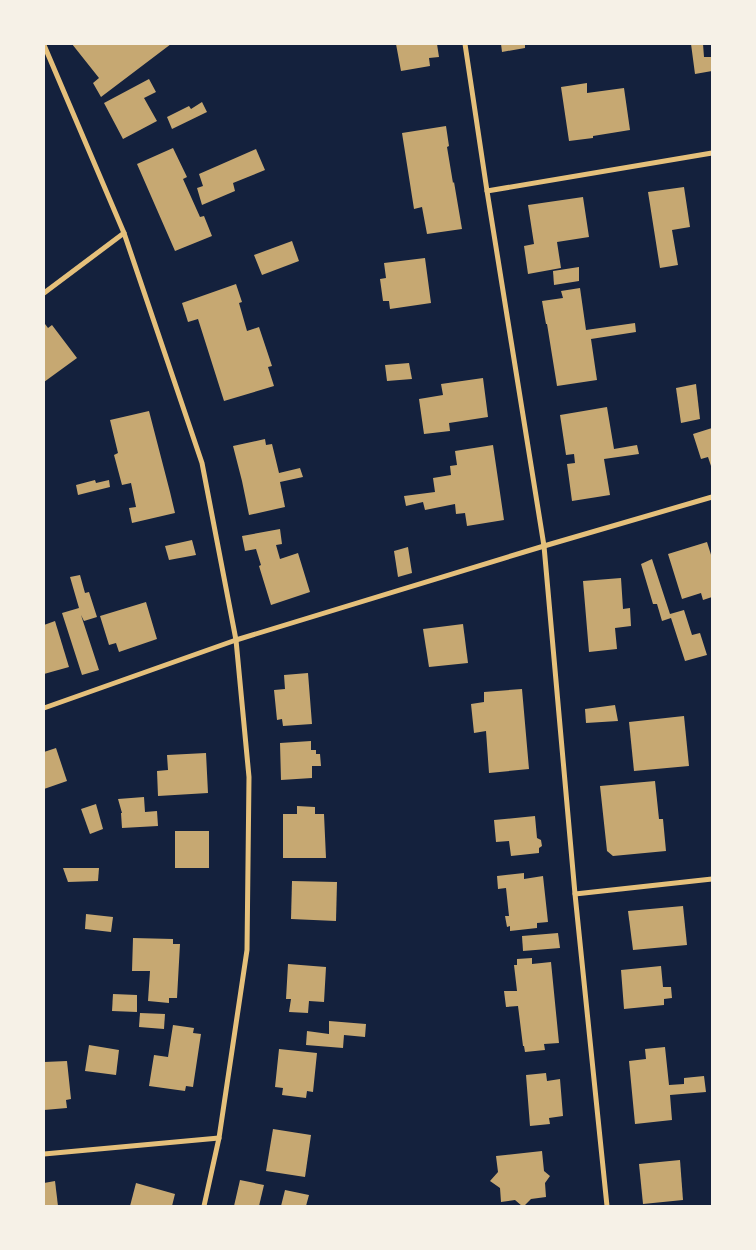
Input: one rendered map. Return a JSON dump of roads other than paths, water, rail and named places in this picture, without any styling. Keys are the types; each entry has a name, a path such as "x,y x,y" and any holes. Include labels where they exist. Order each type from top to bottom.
{"street":[{"path":"44,44 124,233 202,463 236,640 249,777 247,950 219,1138 204,1206"},
{"path":"465,44 544,546 575,894 607,1206"},
{"path":"487,191 712,153"},
{"path":"44,293 124,233"},
{"path":"44,708 236,640 712,497"},
{"path":"575,894 712,879"},
{"path":"44,1154 219,1138"}]}
